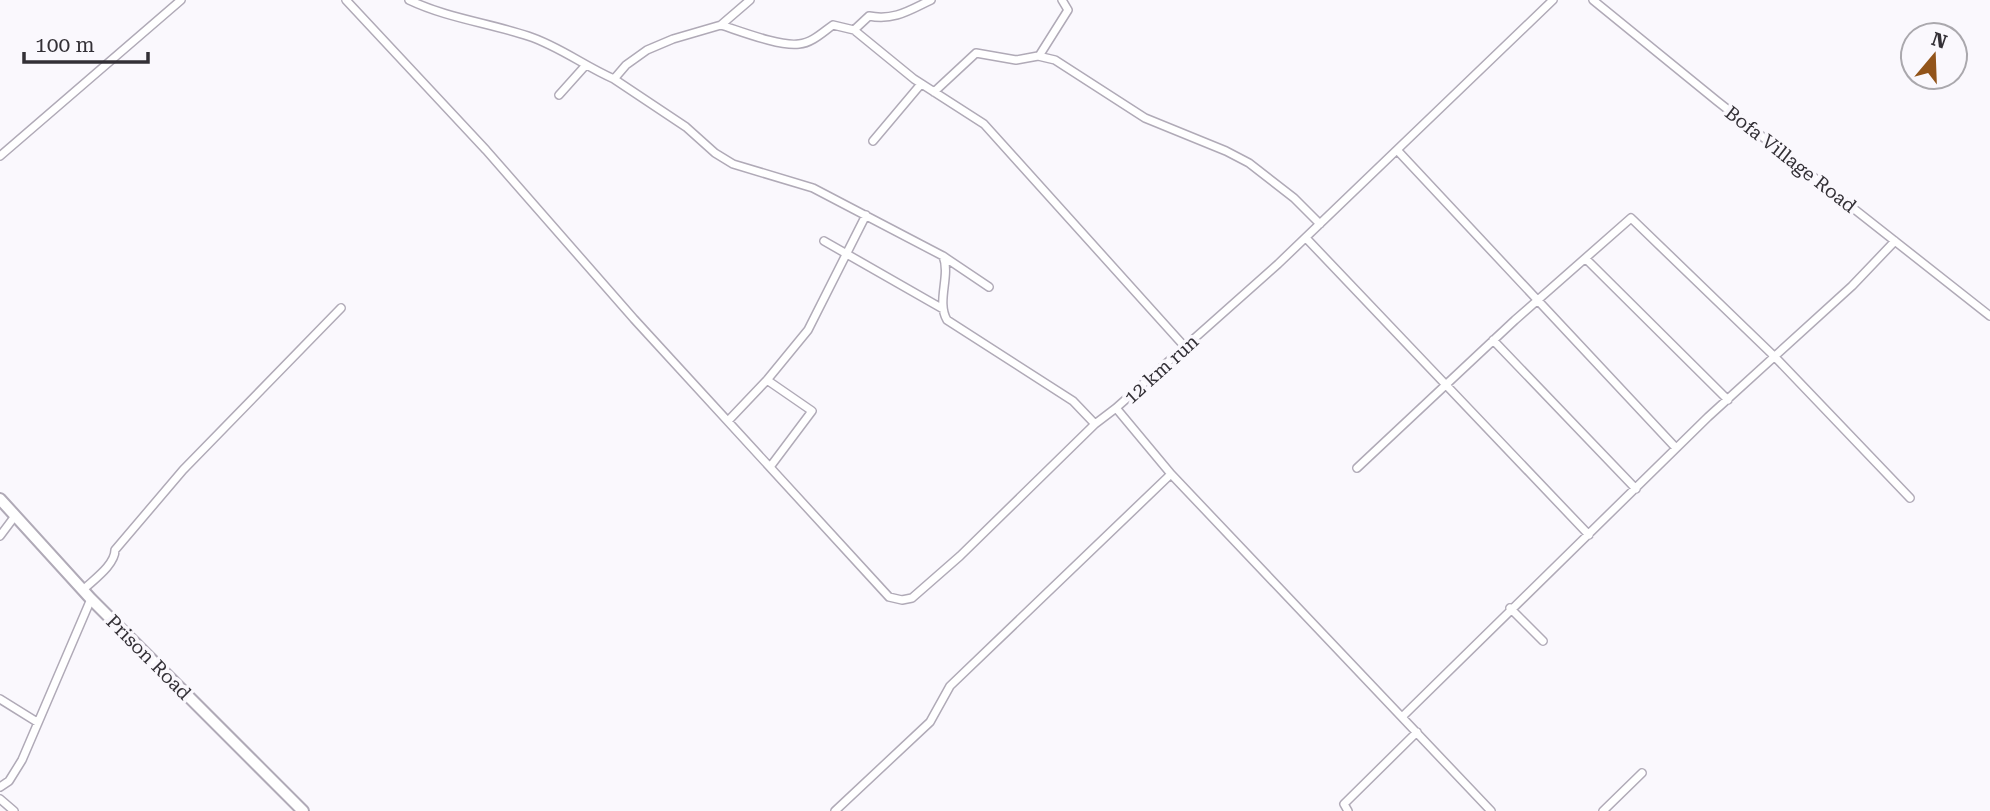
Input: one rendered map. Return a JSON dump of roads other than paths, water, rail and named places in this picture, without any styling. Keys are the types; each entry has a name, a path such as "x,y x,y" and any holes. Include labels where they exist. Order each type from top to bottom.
{"street":[{"path":"1,153 181,0"},
{"path":"346,0 486,150 634,319 889,597 902,600 912,598 960,556 1095,424 1116,408"},
{"path":"409,0 427,9 529,36 558,48 585,66 614,79 686,127 733,164 813,188 943,256 989,287"},
{"path":"614,79 626,65 647,50 721,25 750,0"},
{"path":"854,30 869,16 883,19 902,15 931,0"},
{"path":"1040,56 1068,10 1062,0"},
{"name":"12 km run","path":"1491,811 1171,474 1116,408 1306,238 1553,0"},
{"name":"Bofa Village Road","path":"1593,0 1717,102 1990,316"},
{"path":"721,25 786,44 811,40 833,25 854,30 921,84 984,124 1185,347"},
{"path":"933,92 976,53 1016,60 1040,56 1055,60 1145,118 1249,163 1294,198 1320,224"},
{"path":"559,94 585,66"},
{"path":"873,141 921,84"},
{"path":"1397,150 1676,448"},
{"path":"728,421 767,380 808,330 866,215"},
{"path":"1357,468 1493,340 1631,218 1775,357 1910,498"},
{"path":"1306,238 1589,534"},
{"path":"824,241 943,309"},
{"path":"1403,716 1510,608 1676,448 1852,286 1895,241"},
{"path":"943,256 946,265 943,309 947,320 1073,401 1095,424"},
{"path":"1586,259 1728,400"},
{"path":"83,590 111,562 115,557 115,550 183,470 341,308"},
{"path":"1493,340 1636,489"},
{"path":"767,380 812,411 769,467"},
{"path":"835,811 930,722 950,686 1171,474"},
{"name":"Prison Road","path":"0,499 91,599 303,811"},
{"path":"0,536 15,516"},
{"path":"0,787 17,771 91,599"},
{"path":"1510,608 1543,641"},
{"path":"0,699 37,722"},
{"path":"1337,811 1346,808 1417,732"},
{"path":"1603,811 1642,773"},
{"path":"0,799 14,811"}]}
